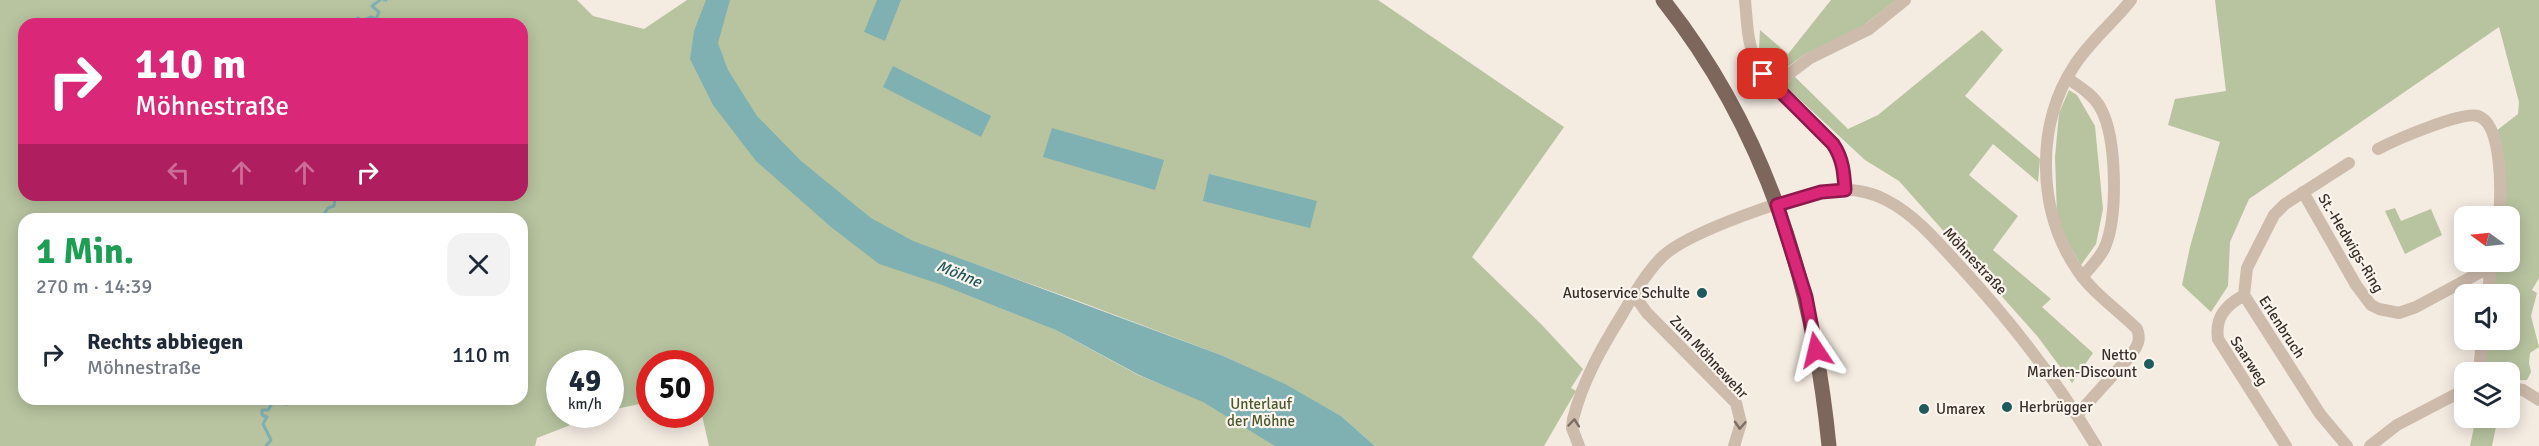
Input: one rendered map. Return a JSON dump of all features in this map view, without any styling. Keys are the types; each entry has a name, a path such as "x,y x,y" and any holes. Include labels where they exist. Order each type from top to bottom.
{"main road":[{"path":"1663,0 1687,32 1730,101 1757,154 1777,205 1812,326 1829,446"}],"street":[{"path":"1745,0 1750,47 1763,74 1833,144 1844,168 1845,190"},
{"path":"1773,86 1810,58 1869,29 1905,0"},
{"path":"2077,415 2131,355 2138,344 2139,336 2137,329 2082,276 2058,236 2050,207 2046,179 2048,143 2052,118 2067,78 2081,56 2131,0"},
{"path":"2067,78 2087,92 2100,107 2107,122 2112,145 2112,199 2107,240 2104,250 2082,276"},
{"path":"2378,148 2423,129 2473,116 2482,118 2493,133 2500,179 2499,206"},
{"name":"St.-Hedwigs-Ring","path":"2349,163 2303,192 2356,285 2371,305 2399,313 2416,307 2477,272"},
{"name":"Möhnestraße","path":"1777,205 1821,192 1845,190 1878,196 1912,217 2014,326 2077,415 2096,446"},
{"name":"Erlenbruch","path":"2303,192 2274,215 2247,268 2244,295 2320,414 2347,446"},
{"path":"1579,446 1572,428 1579,400 1593,362 1634,295 1663,256 1704,231 1777,205"},
{"name":"Zum Möhnewehr","path":"1634,295 1647,313 1736,403 1741,423 1734,446"},
{"name":"Saarweg","path":"2244,295 2229,303 2223,311 2216,326 2218,339 2286,446"},
{"path":"2520,390 2539,400"},
{"path":"2370,446 2397,425 2454,395"}],"green space":[{"path":"0,0 577,0 593,16 644,29 687,0 1378,0 1564,127 1472,257 1541,324 1583,369 1571,388 1576,391 1544,446 1375,446 1341,416 1269,377 1368,446 709,446 705,428 714,428 714,350 636,350 636,405 624,407 624,350 546,350 546,428 563,428 537,438 535,446 0,446","holes":["916,243 1221,355 1260,373","1056,330 1193,397 1138,375"]},
{"path":"1831,0 1896,0 1859,29 1807,53 1776,75 1759,49 1760,30 1788,54"},
{"path":"2215,0 2539,0 2539,278 2532,290 2537,293 2531,316 2539,347 2530,353 2531,372 2527,380 2520,380 2520,362 2483,362 2484,350 2520,350 2520,284 2492,284 2494,272 2520,272 2520,206 2501,206 2496,131 2518,114 2519,102 2499,27 2249,199 2230,242 2228,286 2211,312 2182,285 2190,247 2220,142 2168,125 2175,99 2226,91"},
{"path":"1982,30 2003,50 1965,96 2040,159 2038,182 1993,144 1969,175 2018,216 1993,250 2051,299 2042,307 2093,353 2072,383 2038,337 1899,181 1865,160 1785,86 1794,76 1848,129 1878,115"},
{"path":"2069,90 2077,95 2095,126 2103,209 2096,244 2081,265 2068,243 2057,216 2055,157 2059,113"},
{"path":"2395,208 2401,221 2431,209 2442,235 2405,254 2385,211"},
{"path":"2474,428 2496,428 2492,446 2470,446"}],"water":[{"name":"Unterlauf der Möhne","path":"706,0 730,0 718,43 728,70 757,116 801,161 871,218 913,241 1221,355 1285,384 1341,416 1375,446 1275,446 1203,402 1139,375 1056,330 942,285 879,264 831,227 756,161 713,105 690,59 694,31"},
{"path":"877,0 901,0 885,41 864,32"},
{"path":"893,66 991,116 981,137 883,87"},
{"path":"1052,128 1164,160 1155,190 1043,157"},
{"path":"1209,174 1317,201 1310,228 1203,201"}],"waterway":[{"path":"376,18 379,12 372,6 380,0"},
{"path":"369,18 374,18"},
{"path":"325,213 328,208 334,206 335,201"},
{"path":"266,446 271,440 263,424 267,417 262,415 262,410 268,410 271,405"}],"place":[{"name":"Autoservice Schulte","path":"1702,293"},
{"name":"Netto Marken-Discount","path":"2149,364"},
{"name":"Herbrügger","path":"2007,407"},
{"name":"Umarex","path":"1924,409"}],"route":[{"path":"1763,74 1833,144 1844,168 1845,190 1821,192 1777,205 1806,297 1816,350"}],"water label":[{"name":"Möhne","path":"959,274"}]}
